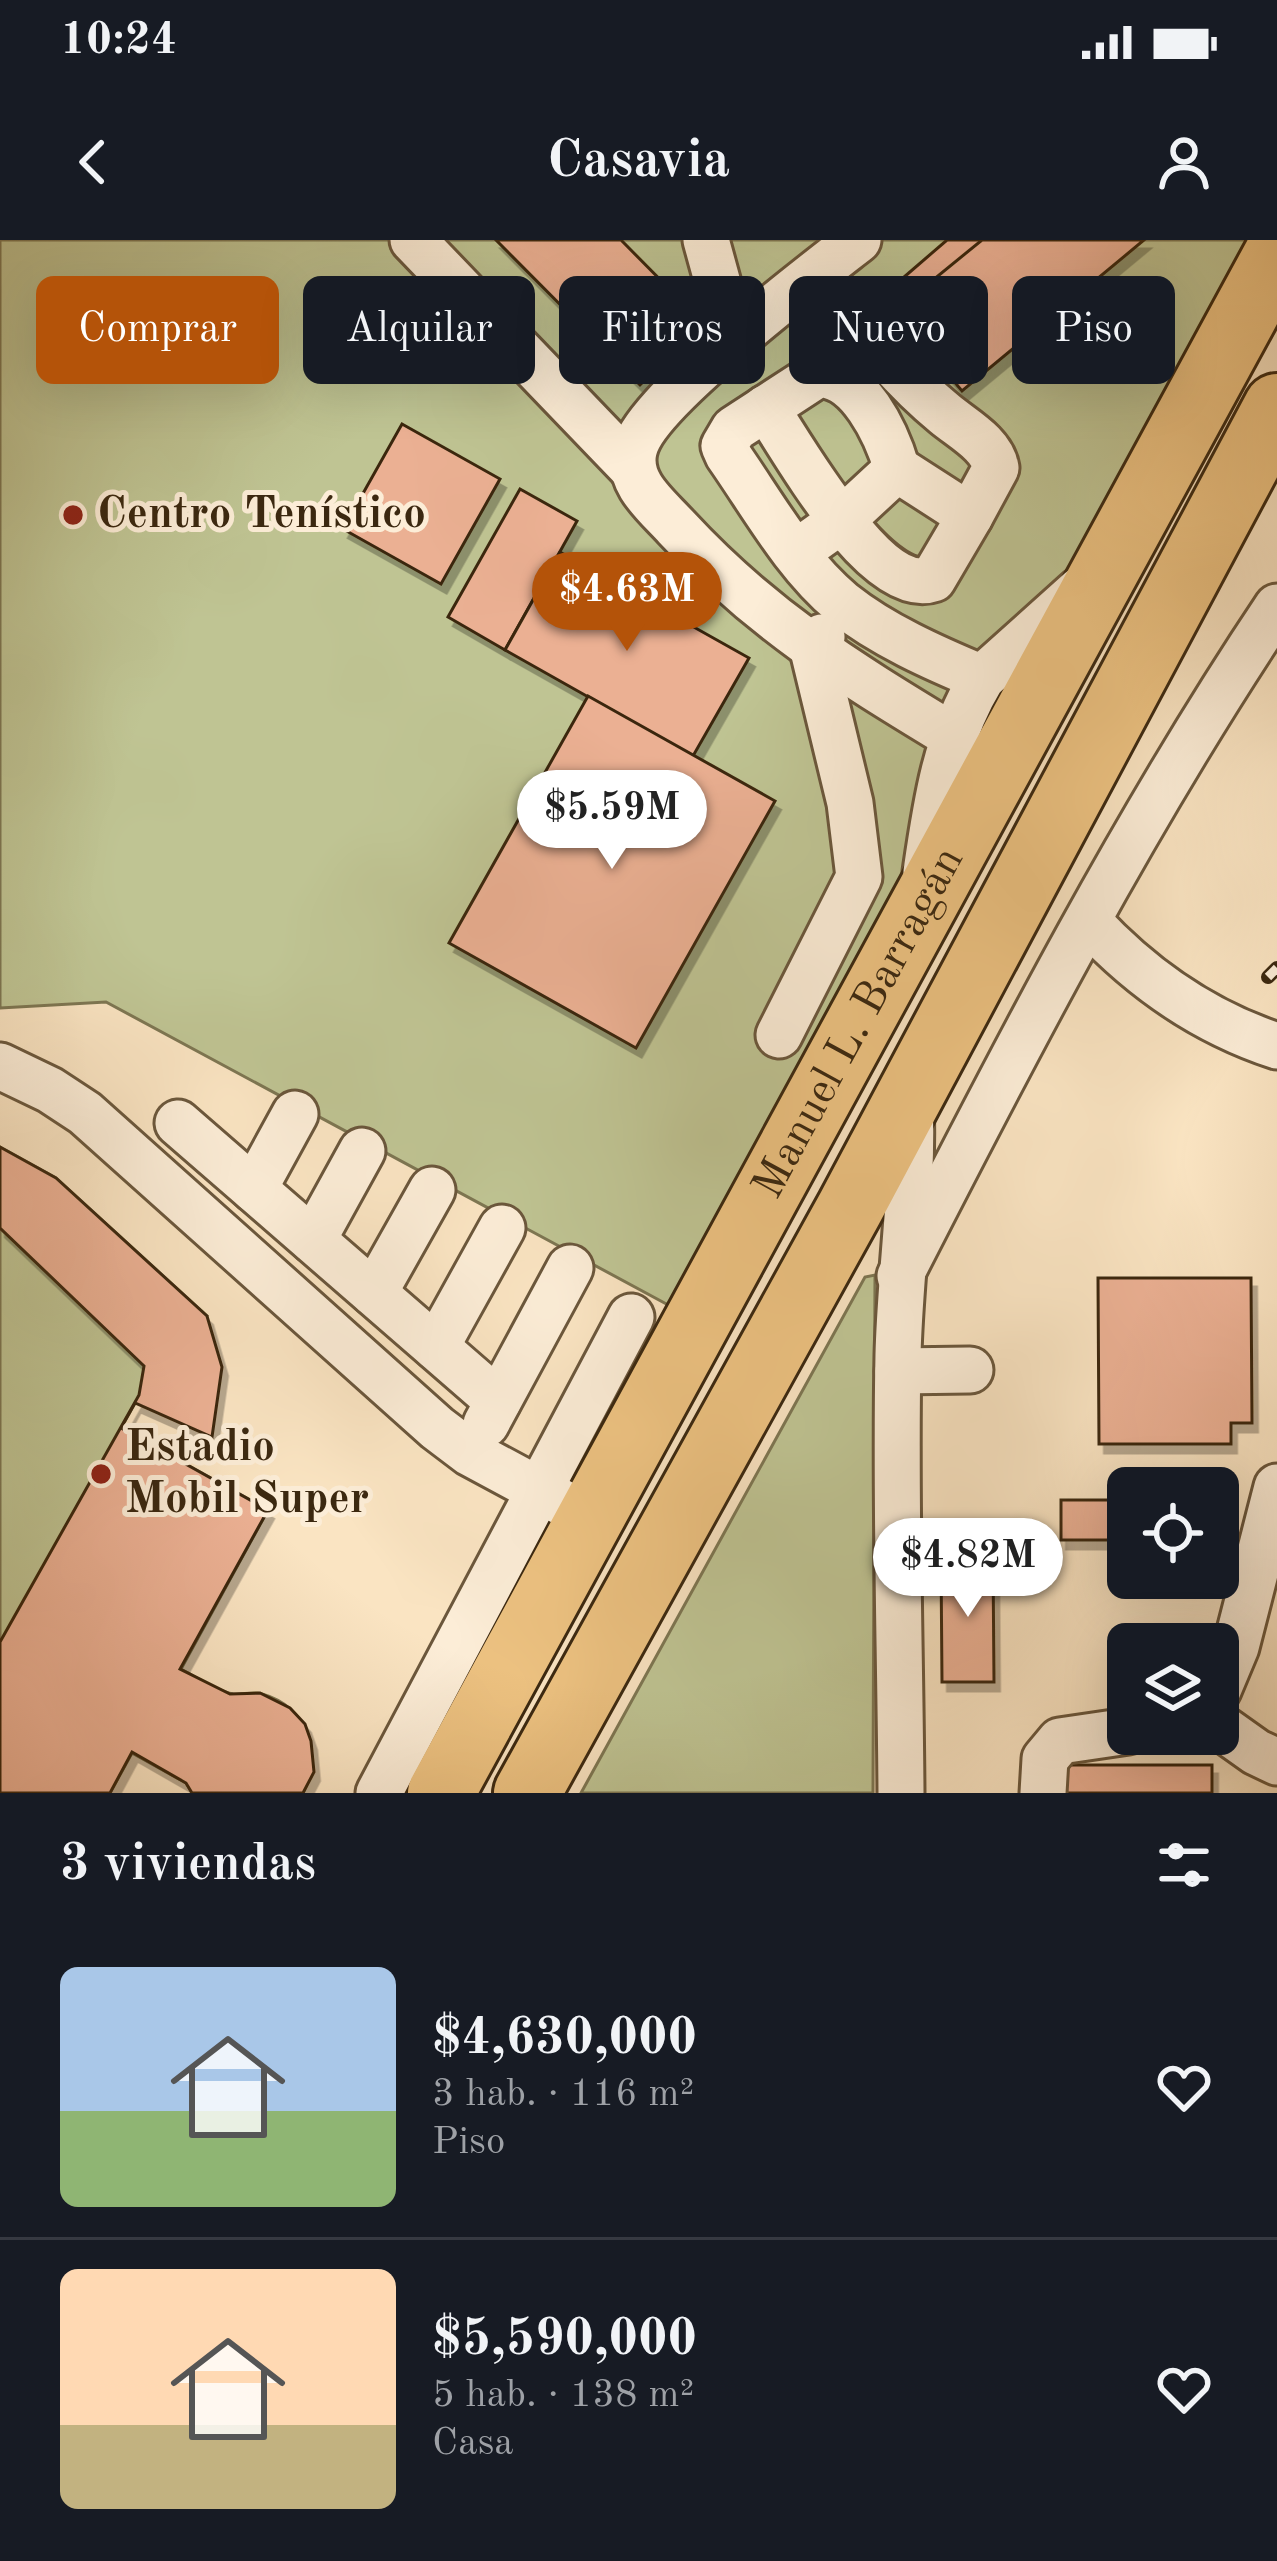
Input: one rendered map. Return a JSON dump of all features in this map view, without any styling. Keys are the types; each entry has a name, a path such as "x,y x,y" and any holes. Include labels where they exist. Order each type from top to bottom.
{"highway":[{"name":"Manuel L. Barragán","path":"441,1793 564,1489 922,905 1277,254"},
{"name":"Manuel L. Barragán","path":"527,1793 850,1208 1277,406"}],"lane":[{"path":"412,240 633,469 641,489 702,555 762,612 812,650 951,735"},
{"path":"706,240 716,276"},
{"path":"765,316 858,240"},
{"path":"766,407 842,520 878,560 905,578 925,583 938,573 996,468 989,451 914,386 817,272"},
{"path":"970,516 897,469 882,430 851,388 830,374 817,375 766,407 734,429 724,446 797,552 845,605 925,652 982,678"},
{"path":"633,469 634,448 660,406 685,384"},
{"path":"797,552 842,520 897,469"},
{"path":"922,905 951,735 982,678 1106,567"},
{"path":"812,650 845,605"},
{"path":"901,1261 1089,922 1229,679 1277,608"},
{"path":"778,1035 859,877 850,803 812,650"},
{"path":"1089,922 1152,980 1267,1030"},
{"path":"0,1066 86,1113 470,1453 564,1489"},
{"path":"901,1793 898,1371 901,1261 912,1150 910,1092"},
{"path":"254,1189 295,1114"},
{"path":"178,1123 498,1401"},
{"path":"313,1240 362,1151"},
{"path":"374,1293 432,1190"},
{"path":"850,1208 879,1224 901,1261"},
{"path":"436,1347 502,1228"},
{"path":"470,1453 571,1268"},
{"path":"379,1793 564,1489 631,1317"},
{"path":"898,1371 970,1370"},
{"path":"1239,1635 1277,1487"},
{"path":"1043,1793 1045,1759 1060,1741 1107,1735"},
{"path":"1239,1741 1277,1762"}],"green space":[{"path":"0,240 1255,240 672,1307 106,1002 0,1008"},
{"name":"Estadio Mobil Super","path":"0,1147 56,1178 207,1316 135,1403 121,1428 268,1510 181,1669 220,1690 262,1694 291,1709 311,1748 303,1793 192,1793 186,1783 132,1753 110,1793 0,1793"},
{"path":"875,1275 873,1793 581,1793 865,1277"}],"building":[{"path":"496,240 621,240 657,276 559,276 559,303"},
{"path":"947,240 1052,240 1084,276 1012,276 1012,338 988,359 988,276 905,276"},
{"path":"982,240 1144,240 1101,276 1012,276 1012,350 988,369 988,276 938,276"},
{"path":"402,424 500,479 441,584 343,529"},
{"path":"520,489 577,521 505,650 448,617"},
{"path":"560,552 749,658 693,756 505,650"},
{"path":"588,696 775,801 636,1048 449,943"},
{"name":"Estadio Mobil Super","path":"0,1147 56,1178 207,1316 222,1367 212,1437 135,1403 121,1428 268,1510 180,1669 230,1694 260,1693 290,1708 305,1724 311,1741 314,1772 303,1793 192,1793 186,1783 132,1752 110,1793 0,1793 0,1642 139,1395 144,1366 0,1228"},
{"path":"1098,1278 1251,1278 1252,1423 1231,1423 1231,1444 1099,1444"},
{"path":"1061,1500 1107,1500 1107,1540 1061,1540"},
{"path":"941,1559 993,1559 994,1682 942,1682"},
{"path":"1065,1765 1212,1765 1212,1793 1066,1793"}],"railway":[{"path":"1268,977 1277,968"}],"place":[{"name":"Centro Tenístico","path":"73,515"},
{"name":"Estadio Mobil Super","path":"101,1474"}]}
